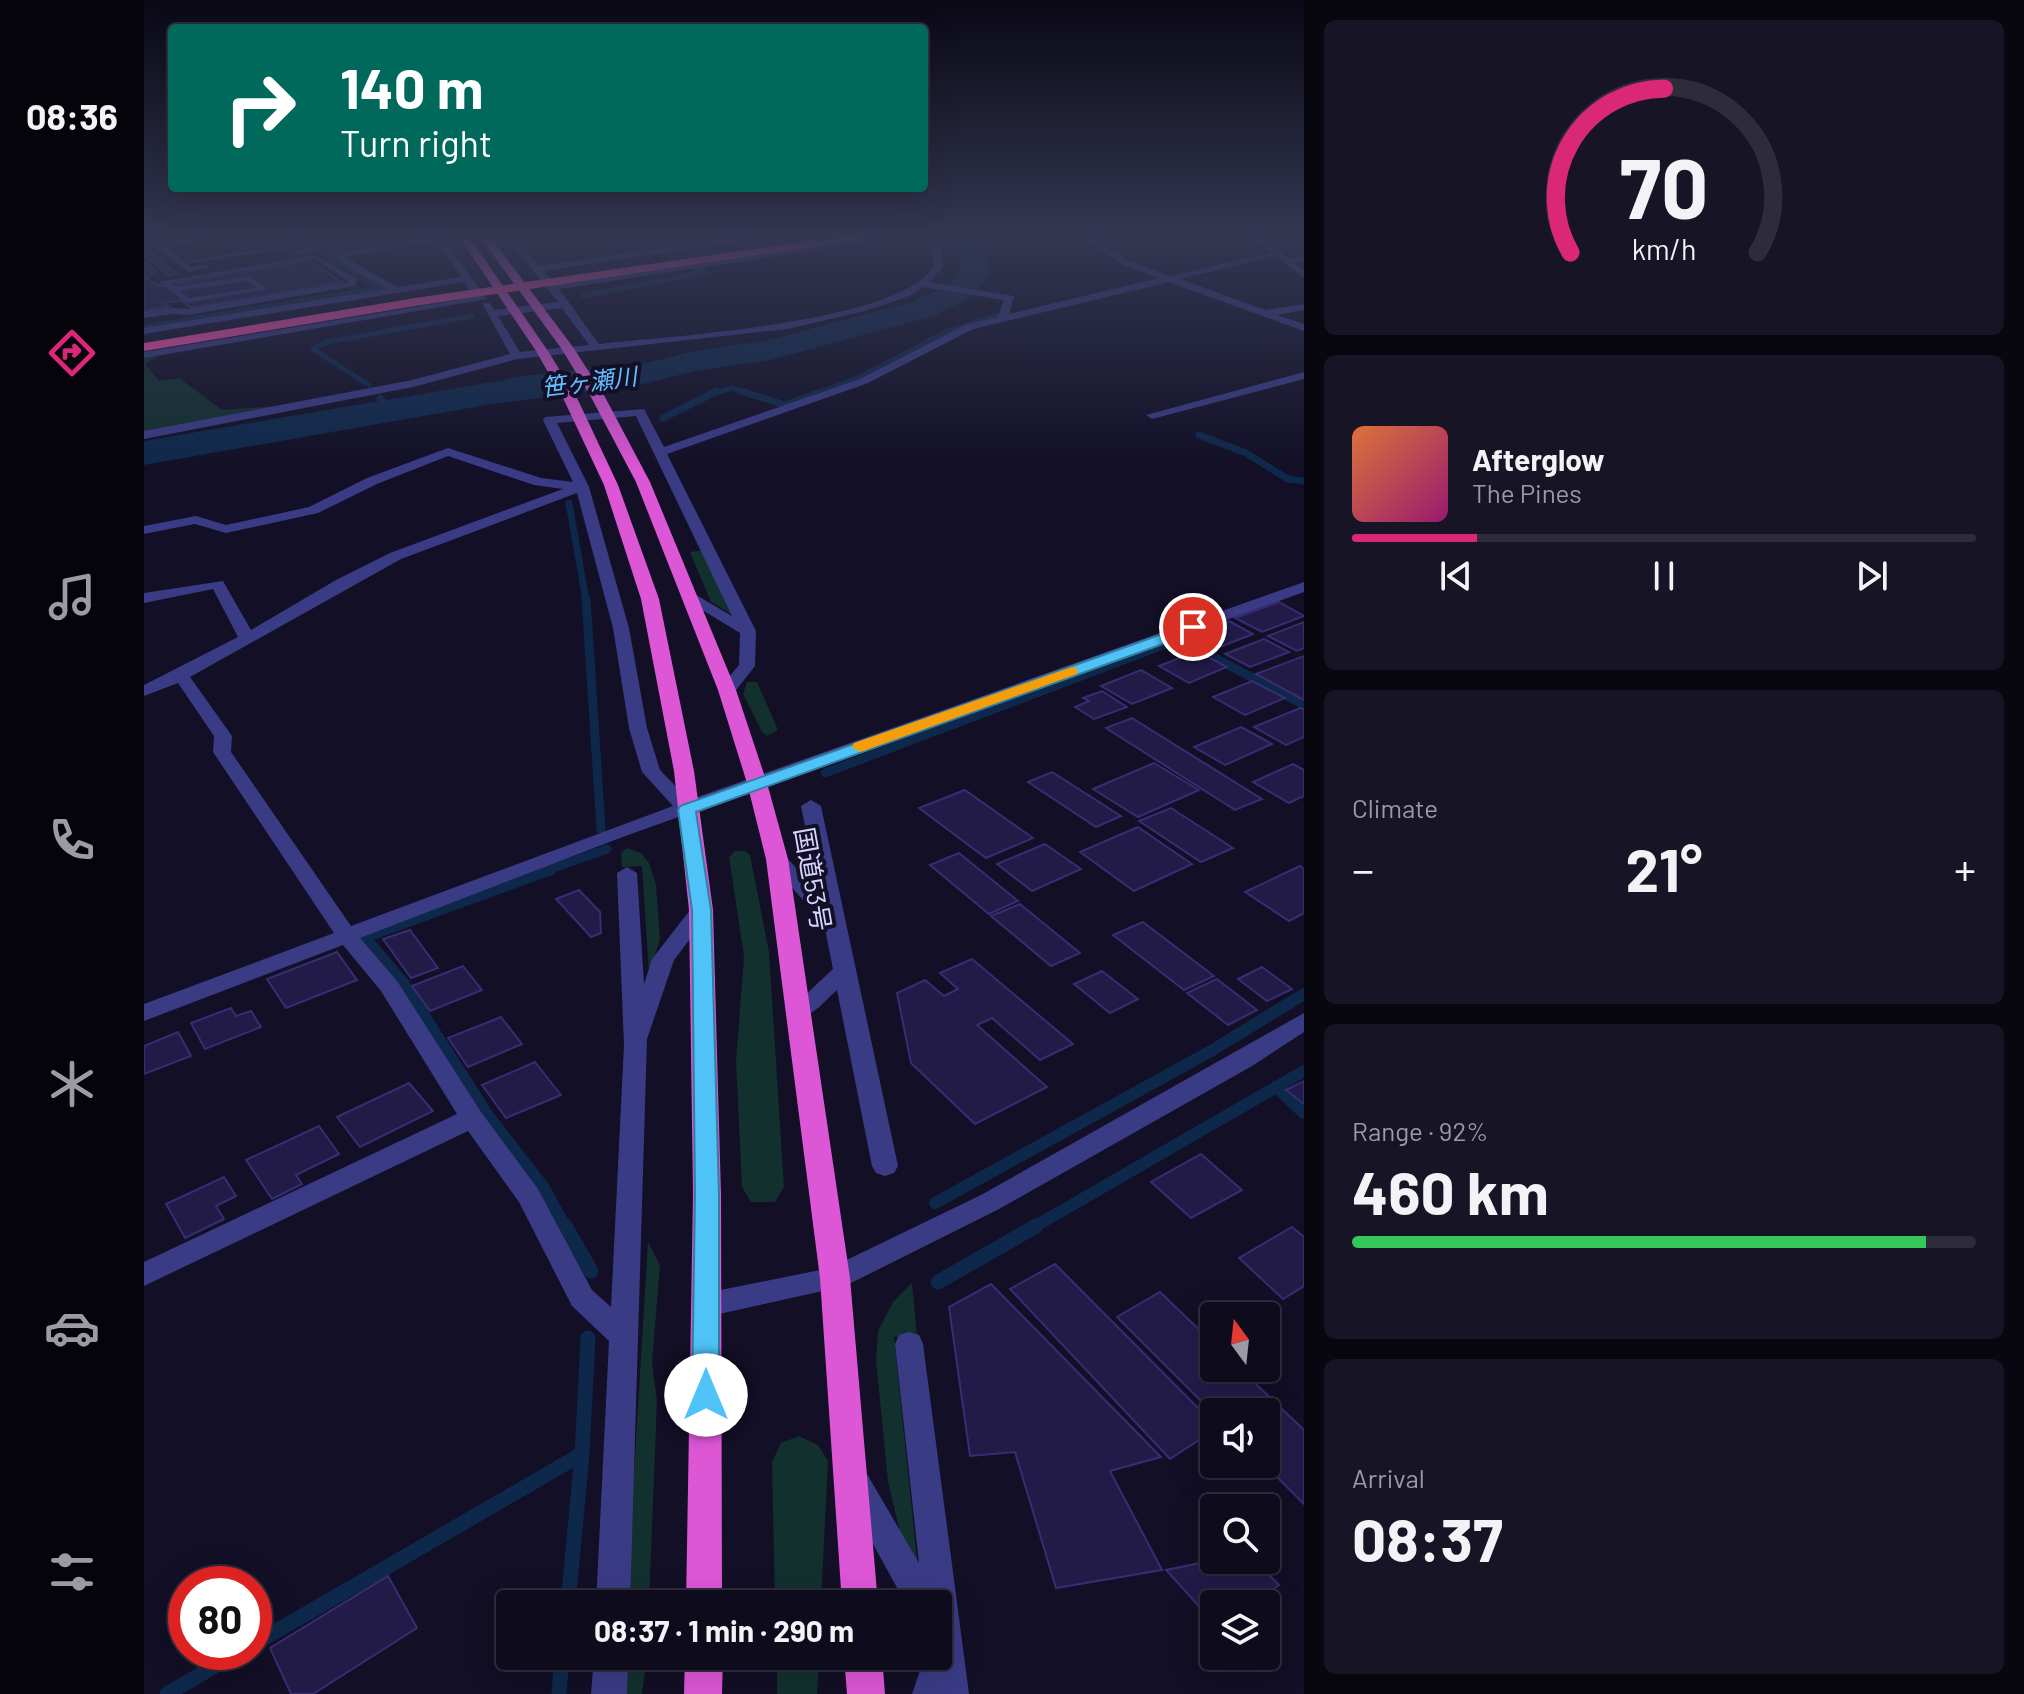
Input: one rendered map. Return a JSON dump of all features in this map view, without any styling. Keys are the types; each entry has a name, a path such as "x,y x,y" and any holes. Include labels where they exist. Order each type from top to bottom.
{"highway":[{"path":"144,338 298,313"},
{"path":"144,347 349,313"},
{"path":"517,313 571,400 611,485 650,599 684,771 701,910 706,1305 704,1590"},
{"name":"国道53号","path":"543,313 598,397 643,482 727,690 777,859 835,1278 859,1590"},
{"path":"864,1670 866,1694"}],"street":[{"path":"144,331 254,313"},
{"path":"144,355 397,313"},
{"path":"498,313 491,314 517,356"},
{"path":"572,313 595,345"},
{"path":"144,435 413,383 517,356 787,326 841,313"},
{"path":"662,452 864,381 961,329 1015,313"},
{"path":"1267,313 1304,328"},
{"path":"1152,415 1304,375"},
{"path":"687,810 651,772 638,728 621,628 582,487 549,420 640,412 748,631 747,666 727,690"},
{"path":"144,530 196,520 226,529 313,510 372,481 448,452 539,482 582,487"},
{"path":"144,691 182,677 369,569 426,542 582,487"},
{"path":"144,598 218,584 248,640"},
{"path":"144,1013 757,783 1304,587"},
{"path":"692,599 748,631"},
{"path":"182,677 223,736 222,752 346,935 389,986 472,1118 529,1196 582,1298 625,1337"},
{"path":"811,806 885,1166"},
{"path":"777,859 834,921"},
{"path":"614,1590 636,1045 627,873"},
{"path":"636,1045 663,959 701,910"},
{"path":"799,1011 845,971"},
{"path":"706,1305 835,1278 990,1202 1244,1060 1304,1021"},
{"path":"144,1275 472,1118"},
{"path":"909,1344 937,1590"},
{"path":"851,1474 916,1590"},
{"path":"609,1694 610,1670"},
{"path":"930,1694 935,1670"},
{"path":"947,1670 951,1694"}],"lane":[{"path":"144,315 173,313"}],"green space":[{"path":"159,355 145,364 159,381 179,378 222,410 293,405 144,433 144,358"},
{"path":"705,550 733,615 711,602 690,552"},
{"path":"747,682 757,682 778,730 767,736 743,694"},
{"path":"627,848 641,853 649,863 656,885 660,939 649,973 642,866 622,867 621,853"},
{"path":"735,851 745,851 750,855 769,952 784,1187 775,1202 751,1202 742,1187 736,1061 744,957 729,857"},
{"path":"648,1242 660,1265 652,1363 657,1401 650,1590 627,1590"},
{"path":"912,1283 917,1336 894,1337 918,1569 903,1545 888,1482 876,1361 878,1331 893,1302"},
{"path":"799,1436 818,1445 828,1461 822,1590 775,1590 772,1462 781,1443"},
{"path":"622,1670 645,1670 642,1694 621,1694"},
{"path":"777,1670 818,1670 817,1694 777,1694"}],"building":[{"path":"1279,602 1304,616 1262,632 1235,618"},
{"path":"1229,621 1253,634 1215,649 1190,636"},
{"path":"1304,622 1304,648 1297,651 1268,636"},
{"path":"1264,639 1289,652 1250,667 1225,654"},
{"path":"1197,651 1227,667 1189,683 1159,666"},
{"path":"1304,656 1304,700 1256,674"},
{"path":"1141,670 1172,688 1132,704 1101,686"},
{"path":"1252,681 1285,698 1245,715 1213,697"},
{"path":"1102,691 1127,707 1094,719 1075,707 1089,701 1083,698"},
{"path":"1304,709 1304,737 1286,745 1254,727"},
{"path":"1132,718 1262,799 1235,810 1106,728"},
{"path":"1241,727 1272,744 1225,765 1194,747"},
{"path":"1154,763 1199,790 1138,817 1093,789"},
{"path":"1293,764 1304,770 1304,796 1289,803 1253,782"},
{"path":"1052,772 1121,816 1096,827 1028,782"},
{"path":"965,790 1033,838 986,858 919,808"},
{"path":"1171,808 1233,848 1201,862 1139,821"},
{"path":"1138,827 1192,864 1134,891 1080,852"},
{"path":"1045,844 1081,869 1032,891 997,864"},
{"path":"959,853 1018,901 989,914 930,865"},
{"path":"1300,866 1304,869 1304,913 1289,921 1245,892"},
{"path":"579,890 600,912 601,933 591,937 556,899"},
{"path":"1020,904 1080,953 1051,966 991,916"},
{"path":"1143,922 1214,976 1184,990 1113,935"},
{"path":"410,930 438,968 411,978 383,939"},
{"path":"337,952 357,980 286,1008 267,979"},
{"path":"972,959 1073,1044 1040,1060 992,1018 977,1025 1047,1087 975,1124 911,1063 897,993 925,980 944,996 958,989 940,973"},
{"path":"463,966 482,990 430,1011 412,986"},
{"path":"1262,967 1292,989 1267,1001 1238,979"},
{"path":"1102,971 1138,999 1110,1013 1074,984"},
{"path":"1217,979 1257,1010 1228,1025 1187,993"},
{"path":"231,1008 236,1016 251,1011 261,1027 205,1049 191,1023"},
{"path":"501,1017 522,1044 468,1067 448,1038"},
{"path":"178,1032 191,1056 144,1074 144,1046"},
{"path":"535,1062 561,1095 506,1118 482,1085"},
{"path":"1304,1081 1304,1104 1286,1090"},
{"path":"409,1083 433,1111 360,1147 337,1117"},
{"path":"319,1126 339,1154 296,1175 302,1184 272,1199 246,1160"},
{"path":"1201,1154 1242,1190 1191,1218 1151,1182"},
{"path":"224,1177 236,1196 216,1206 224,1219 185,1238 166,1204"},
{"path":"1292,1227 1304,1237 1304,1286 1283,1299 1239,1258"},
{"path":"1055,1264 1200,1410 1200,1439 1170,1459 1010,1289"},
{"path":"991,1284 1161,1457 1110,1471 1162,1570 1056,1588 1015,1452 970,1456 949,1307"},
{"path":"1160,1292 1200,1331 1200,1382 1254,1382 1270,1398 1200,1400 1117,1317"},
{"path":"1280,1407 1304,1430 1304,1504 1278,1478"},
{"path":"1200,1563 1200,1574 1268,1574 1279,1585 1272,1590 1200,1590 1200,1608 1166,1570"},
{"path":"388,1576 417,1628 313,1694 291,1694 272,1647"}],"waterway":[{"path":"144,327 228,313"},
{"name":"笹ヶ瀬川","path":"144,453 492,393 639,375 694,361 770,350 908,313"},
{"path":"818,393 864,375 946,332 998,315"},
{"path":"369,385 313,349 327,342 472,316"},
{"path":"495,391 492,393 507,381 526,378 694,361"},
{"path":"713,393 733,388 745,392"},
{"path":"713,393 717,391"},
{"path":"745,392 785,405 823,391"},
{"path":"663,418 713,393"},
{"path":"380,398 390,410"},
{"path":"1199,435 1246,453 1288,479 1304,481"},
{"path":"569,503 586,600"},
{"path":"586,598 601,829"},
{"path":"825,773 1179,639"},
{"path":"1187,643 1304,705"},
{"path":"545,871 607,849"},
{"path":"551,869 364,937 403,983 487,1114 544,1188 566,1228"},
{"path":"935,1203 1211,1051 1304,994"},
{"path":"1276,1087 1304,1071"},
{"path":"1032,1228 1276,1087"},
{"path":"1276,1087 1304,1113"},
{"path":"565,1226 591,1271"},
{"path":"938,1282 1036,1226"},
{"path":"582,1454 588,1338"},
{"path":"272,1634 582,1454"},
{"path":"569,1590 582,1454"},
{"path":"167,1694 208,1670"},
{"path":"559,1694 561,1670"}],"slow traffic":[{"path":"860,747 1072,671"}],"route":[{"path":"706,1395 707,1195 701,910 687,810 1193,627"}]}
